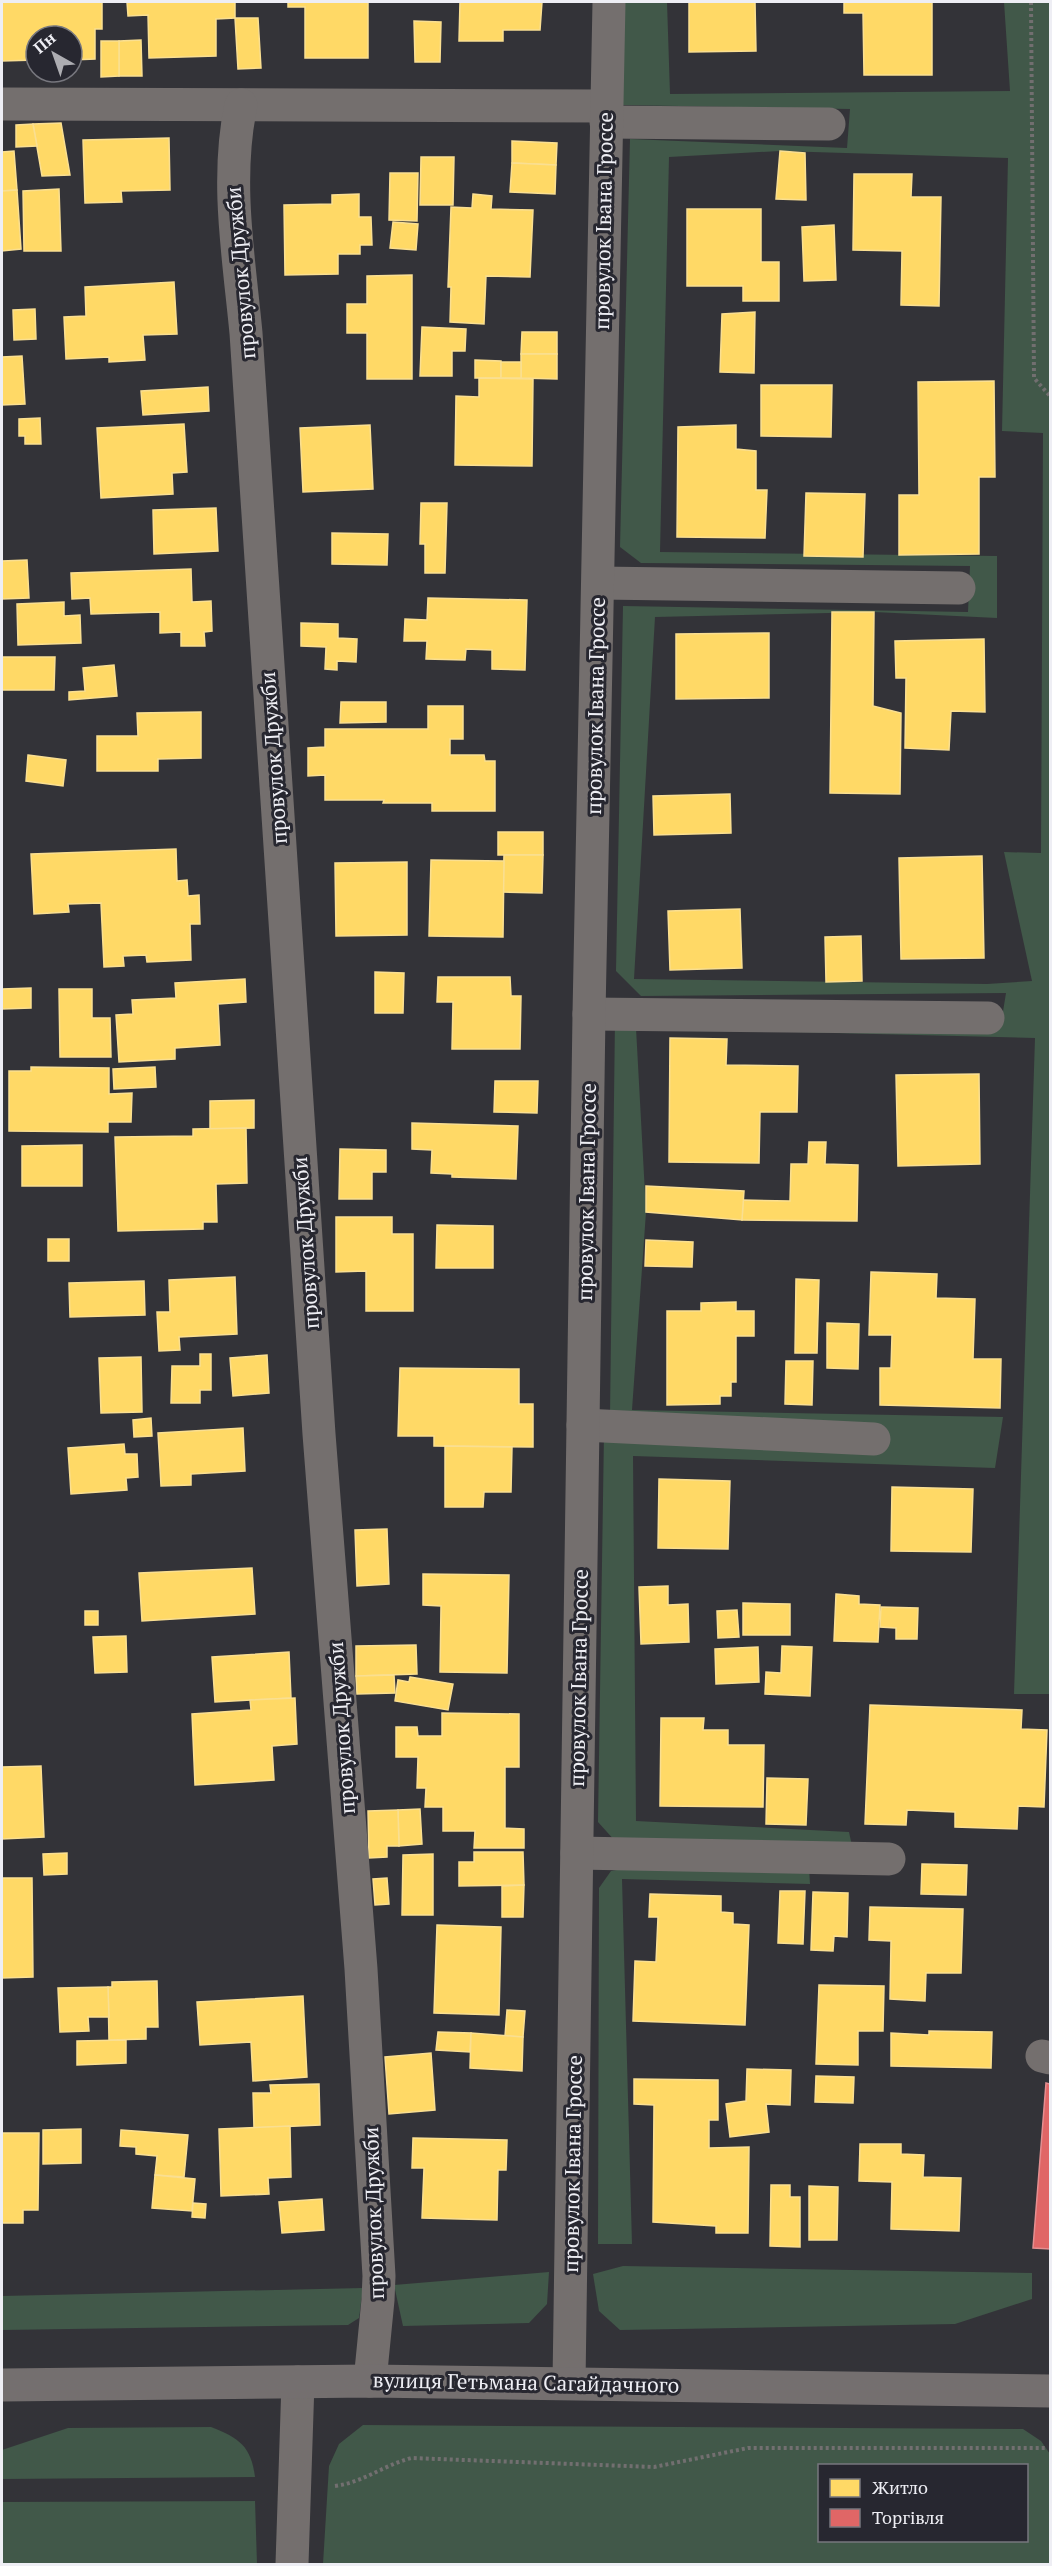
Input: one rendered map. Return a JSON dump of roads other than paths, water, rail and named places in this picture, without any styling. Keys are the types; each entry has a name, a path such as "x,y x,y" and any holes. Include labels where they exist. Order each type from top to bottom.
{"main road":[{"name":"вулиця Гетьмана Сагайдачного","path":"2,2385 370,2381 1050,2391"}],"street":[{"name":"провулок Івана Гроссе","path":"569,2383 589,1014 609,2"},
{"path":"2,104 241,105 606,114 829,124"},
{"name":"провулок Дружби","path":"241,105 235,132 232,173 249,381 319,1434 361,1969 378,2252 378,2300 370,2381"},
{"path":"599,583 959,588"},
{"path":"589,1014 988,1018"},
{"path":"583,1425 874,1439"},
{"path":"577,1853 889,1859"},
{"path":"292,2565 298,2382"}]}
